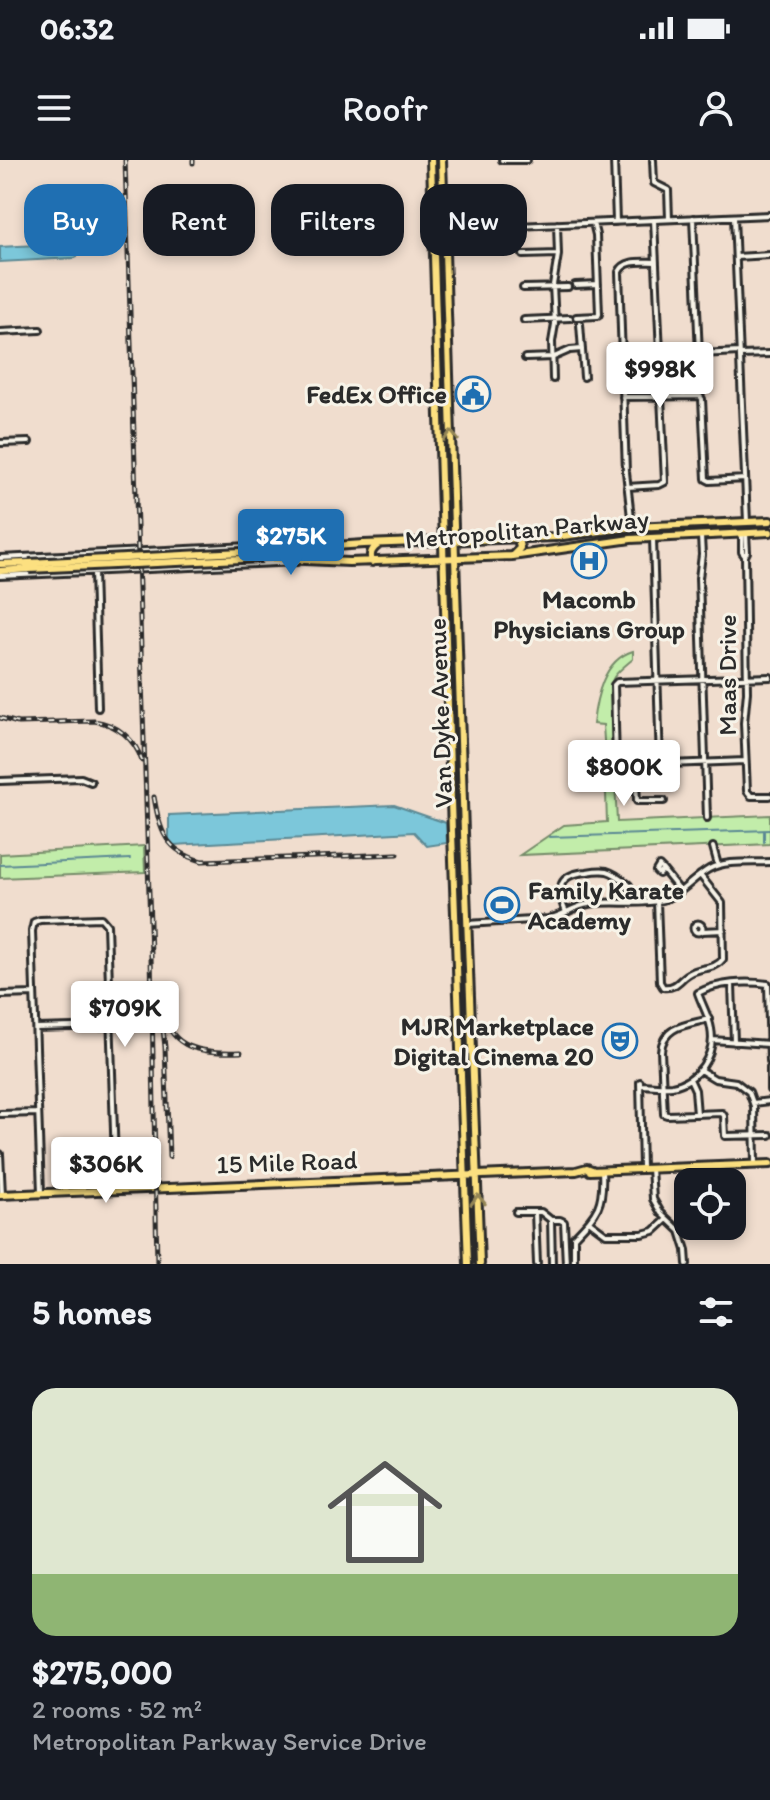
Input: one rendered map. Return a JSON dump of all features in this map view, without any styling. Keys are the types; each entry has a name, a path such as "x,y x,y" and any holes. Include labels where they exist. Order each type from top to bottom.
{"main road":[{"name":"Van Dyke Avenue","path":"431,160 432,184"},
{"name":"Van Dyke Avenue","path":"442,160 443,184"},
{"name":"Van Dyke Avenue","path":"434,256 462,1096 468,1239 474,1264"},
{"name":"Van Dyke Avenue","path":"445,256 477,1175 479,1245 474,1264"},
{"path":"435,300 440,306 447,305"},
{"path":"436,325 443,325 448,331"},
{"path":"439,405 443,412 450,412"},
{"path":"441,468 448,468 453,474"},
{"name":"Metropolitan Parkway","path":"0,561 29,566 261,555 310,548 346,551 379,544 555,537 628,528 770,521"},
{"path":"722,534 721,528 726,523"},
{"path":"623,540 621,535 628,528"},
{"path":"601,543 605,531"},
{"name":"Metropolitan Parkway","path":"261,555 372,562 512,556 623,540 770,532"},
{"path":"549,552 548,545 555,537"},
{"path":"512,556 520,548 518,538"},
{"path":"372,562 370,556 379,544"},
{"path":"338,561 346,551"},
{"name":"Metropolitan Parkway","path":"0,574 29,566"},
{"path":"447,637 452,646 459,646"},
{"path":"448,665 455,665 459,671"},
{"path":"449,716 453,723 461,724"},
{"path":"452,801 456,808 463,808"},
{"path":"452,833 459,832 464,839"},
{"path":"456,936 462,942 468,941"},
{"path":"457,966 463,965 469,971"},
{"path":"461,1069 466,1075 473,1074"},
{"path":"462,1096 470,1096 474,1101"},
{"name":"15 Mile Road","path":"1,1194 770,1164"},
{"path":"468,1239 473,1245 479,1245"}],"street":[{"path":"502,160 527,160"},
{"path":"614,160 616,222"},
{"path":"653,160 654,183 668,190 669,219"},
{"path":"527,225 770,215"},
{"path":"734,216 747,522"},
{"path":"693,218 699,354"},
{"path":"654,220 661,355 770,354"},
{"path":"524,320 598,316 593,223"},
{"path":"553,379 557,224"},
{"path":"527,255 558,254"},
{"path":"736,257 770,255"},
{"path":"628,528 630,504 623,397 620,270 628,263 655,262"},
{"path":"575,285 598,284"},
{"path":"523,288 568,287"},
{"path":"580,324 584,377"},
{"path":"0,332 40,330"},
{"path":"525,358 552,357 582,349"},
{"path":"627,487 665,482 661,396"},
{"path":"623,397 700,396 707,480 745,479"},
{"path":"0,443 29,442"},
{"name":"Maas Drive","path":"744,534 747,677 744,723 748,795 770,796"},
{"path":"701,535 699,578 707,818"},
{"path":"653,538 660,764"},
{"path":"0,561 291,544 310,548"},
{"path":"149,551 146,555 149,569"},
{"path":"126,552 129,556 127,570"},
{"path":"0,574 324,560"},
{"path":"94,572 98,708"},
{"path":"745,761 617,765 615,684 770,677"},
{"path":"635,765 637,801 664,801"},
{"path":"0,781 81,778 91,782"},
{"path":"713,847 718,865"},
{"path":"467,924 548,919 585,904 657,901 669,898 718,865 770,862"},
{"path":"566,912 561,887 566,877 577,872 603,870 613,874 629,885 632,902"},
{"path":"663,872 680,891"},
{"path":"657,901 660,980 663,987 674,987 691,973 722,963 723,959 722,903 700,875"},
{"path":"41,1193 32,931 34,922 40,920 103,919 107,928 116,1190"},
{"path":"703,930 723,930"},
{"path":"732,984 734,1042"},
{"path":"642,1168 640,1084 663,1087 680,1083 700,1070 707,1058 712,1040 709,1019 698,993 732,984 768,984 770,1061"},
{"path":"0,995 34,994"},
{"path":"709,1019 676,1028 665,1038 662,1045 665,1114 723,1114 726,1136 770,1135"},
{"path":"36,1028 111,1026"},
{"path":"712,1040 769,1044"},
{"path":"770,1068 770,1090"},
{"path":"700,1070 711,1077 740,1084 749,1092 753,1103 755,1164"},
{"path":"690,1079 695,1090 697,1114"},
{"path":"753,1103 770,1101"},
{"path":"0,1114 39,1113"},
{"path":"0,1154 1,1194"},
{"path":"651,1168 652,1195 658,1208 682,1235 687,1264"},
{"path":"574,1264 574,1237 590,1222 602,1197 602,1170"},
{"path":"516,1212 543,1213 551,1220 561,1220 565,1224 566,1264"},
{"path":"535,1212 537,1264"},
{"path":"590,1222 606,1234 642,1234 657,1229 667,1219"},
{"path":"551,1220 552,1264"}],"green space":[{"path":"633,651 633,659 614,677 611,687 617,822 770,815 770,844 520,855 564,825 607,822 606,793 594,788 594,757 605,756 603,725 593,724 594,714 608,671"},
{"path":"144,846 145,872 0,878 0,854"}],"water":[{"path":"24,246 24,256 77,256 0,262 0,247"},
{"path":"394,805 446,823 447,843 427,846 414,832 174,845 169,840 169,815"}],"waterway":[{"path":"549,837 770,830"},
{"path":"764,831 764,842"},
{"path":"0,865 130,859"}],"railway":[{"path":"125,160 151,955 157,1264"},
{"path":"0,718 18,723 102,723 130,739 142,761"},
{"path":"154,797 166,838 180,852 202,861 398,854"},
{"path":"161,996 168,1027 185,1044 210,1051 241,1052"},
{"path":"162,1020 169,1157"}],"place":[{"name":"FedEx Office","path":"473,394"},
{"name":"Macomb Physicians Group","path":"589,561"},
{"name":"Family Karate Academy","path":"502,905"},
{"name":"MJR Marketplace Digital Cinema 20","path":"620,1041"}]}
